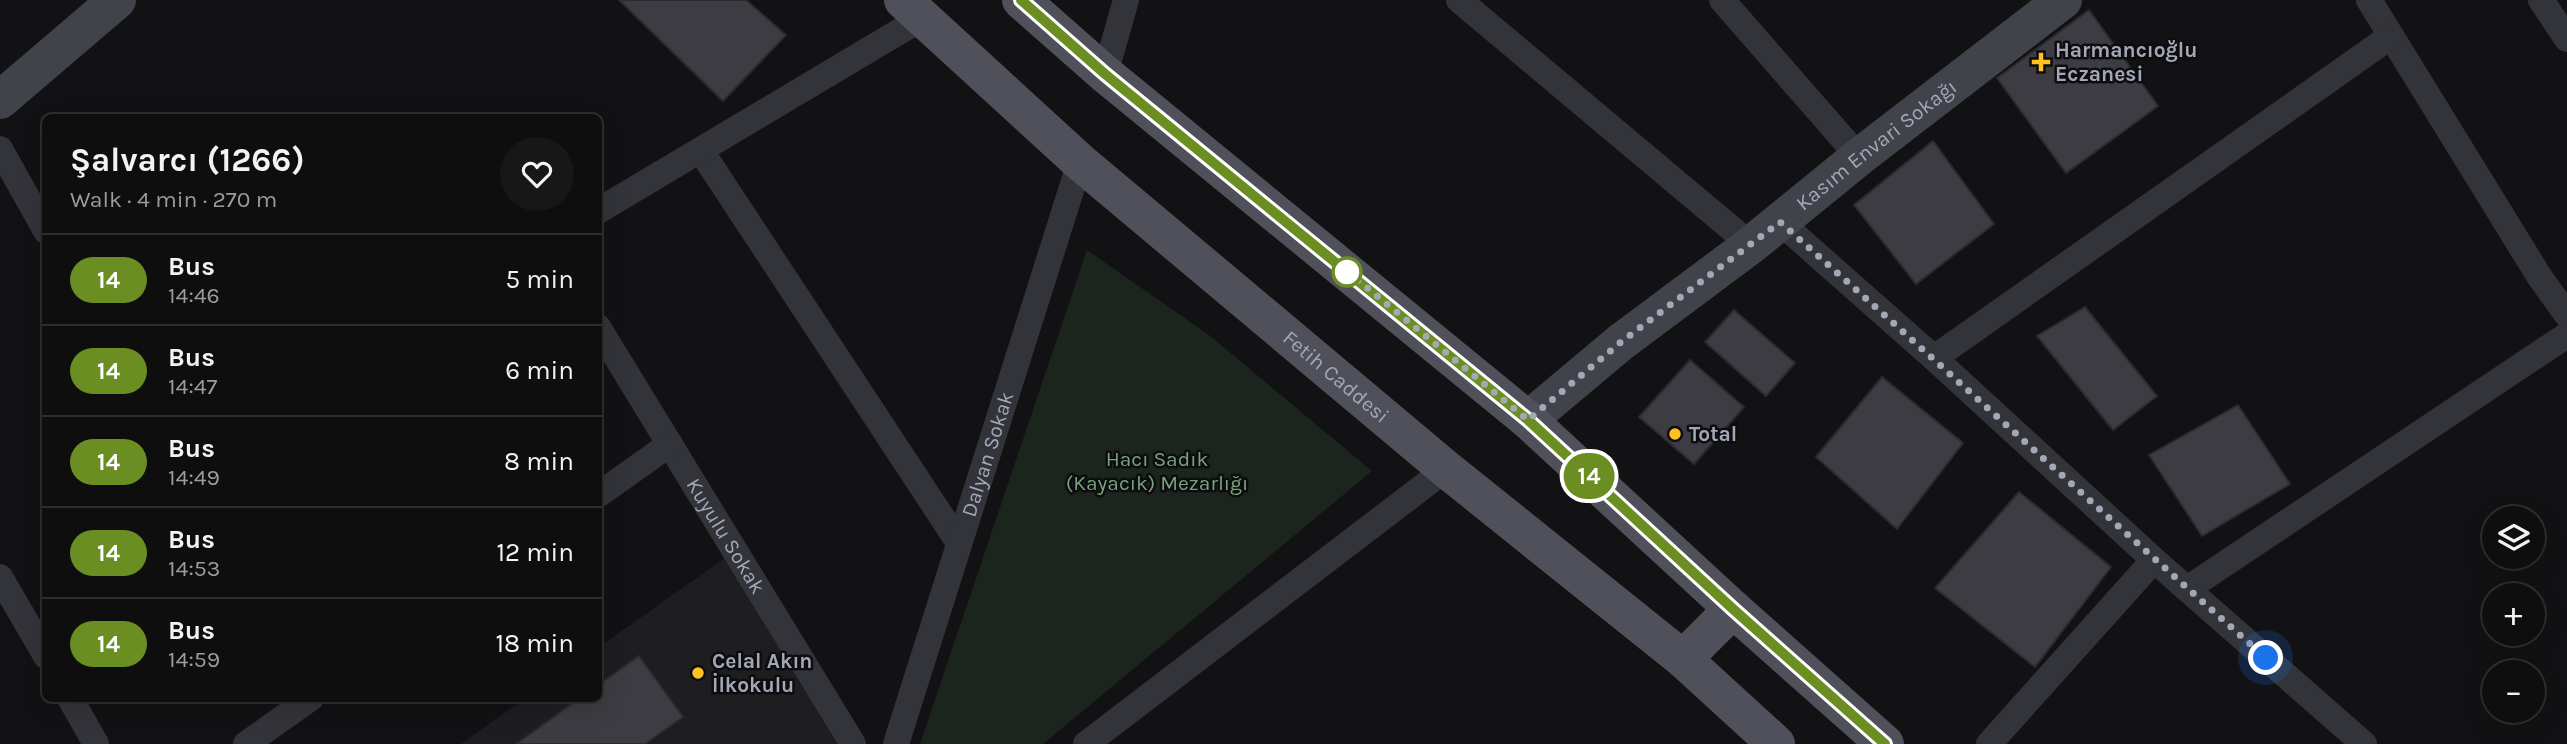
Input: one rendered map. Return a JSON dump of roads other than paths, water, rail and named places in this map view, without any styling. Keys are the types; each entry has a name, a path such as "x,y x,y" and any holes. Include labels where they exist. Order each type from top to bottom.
{"main road":[{"path":"1021,0 1105,74 1528,420 1733,609 1885,744"},
{"name":"Fetih Caddesi","path":"912,9 1080,162 1446,469 1683,659 1776,744"},
{"path":"1683,659 1733,609"}],"street":[{"path":"0,100 117,0"},
{"path":"1105,74 1126,0"},
{"path":"1459,0 1934,358 2154,560 2364,744"},
{"path":"1722,0 1859,157"},
{"name":"Kasım Envari Sokağı","path":"1528,420 1621,342 1766,233 1859,157 2063,0"},
{"path":"2369,0 2539,276 2567,315"},
{"path":"2541,0 2567,39"},
{"path":"602,209 701,151 912,9"},
{"path":"1934,358 2391,36"},
{"path":"0,149 42,224"},
{"path":"701,151 959,543"},
{"name":"Dalyan Sokak","path":"896,744 1080,162"},
{"name":"Kuyulu Sokak","path":"602,334 853,744"},
{"path":"2187,589 2567,335"},
{"path":"602,492 670,444"},
{"path":"1100,739 1446,469"},
{"path":"1989,744 2154,560"},
{"path":"0,577 42,649"},
{"path":"72,702 96,744"},
{"path":"246,744 305,702"}],"place":[{"name":"Harmancıoğlu Eczanesi","path":"2041,62"},
{"name":"Total","path":"1675,434"},
{"name":"Celal Akın İlkokulu","path":"698,673"}],"park label":[{"name":"Hacı Sadık (Kayacık) Mezarlığı","path":"1157,471"}]}
